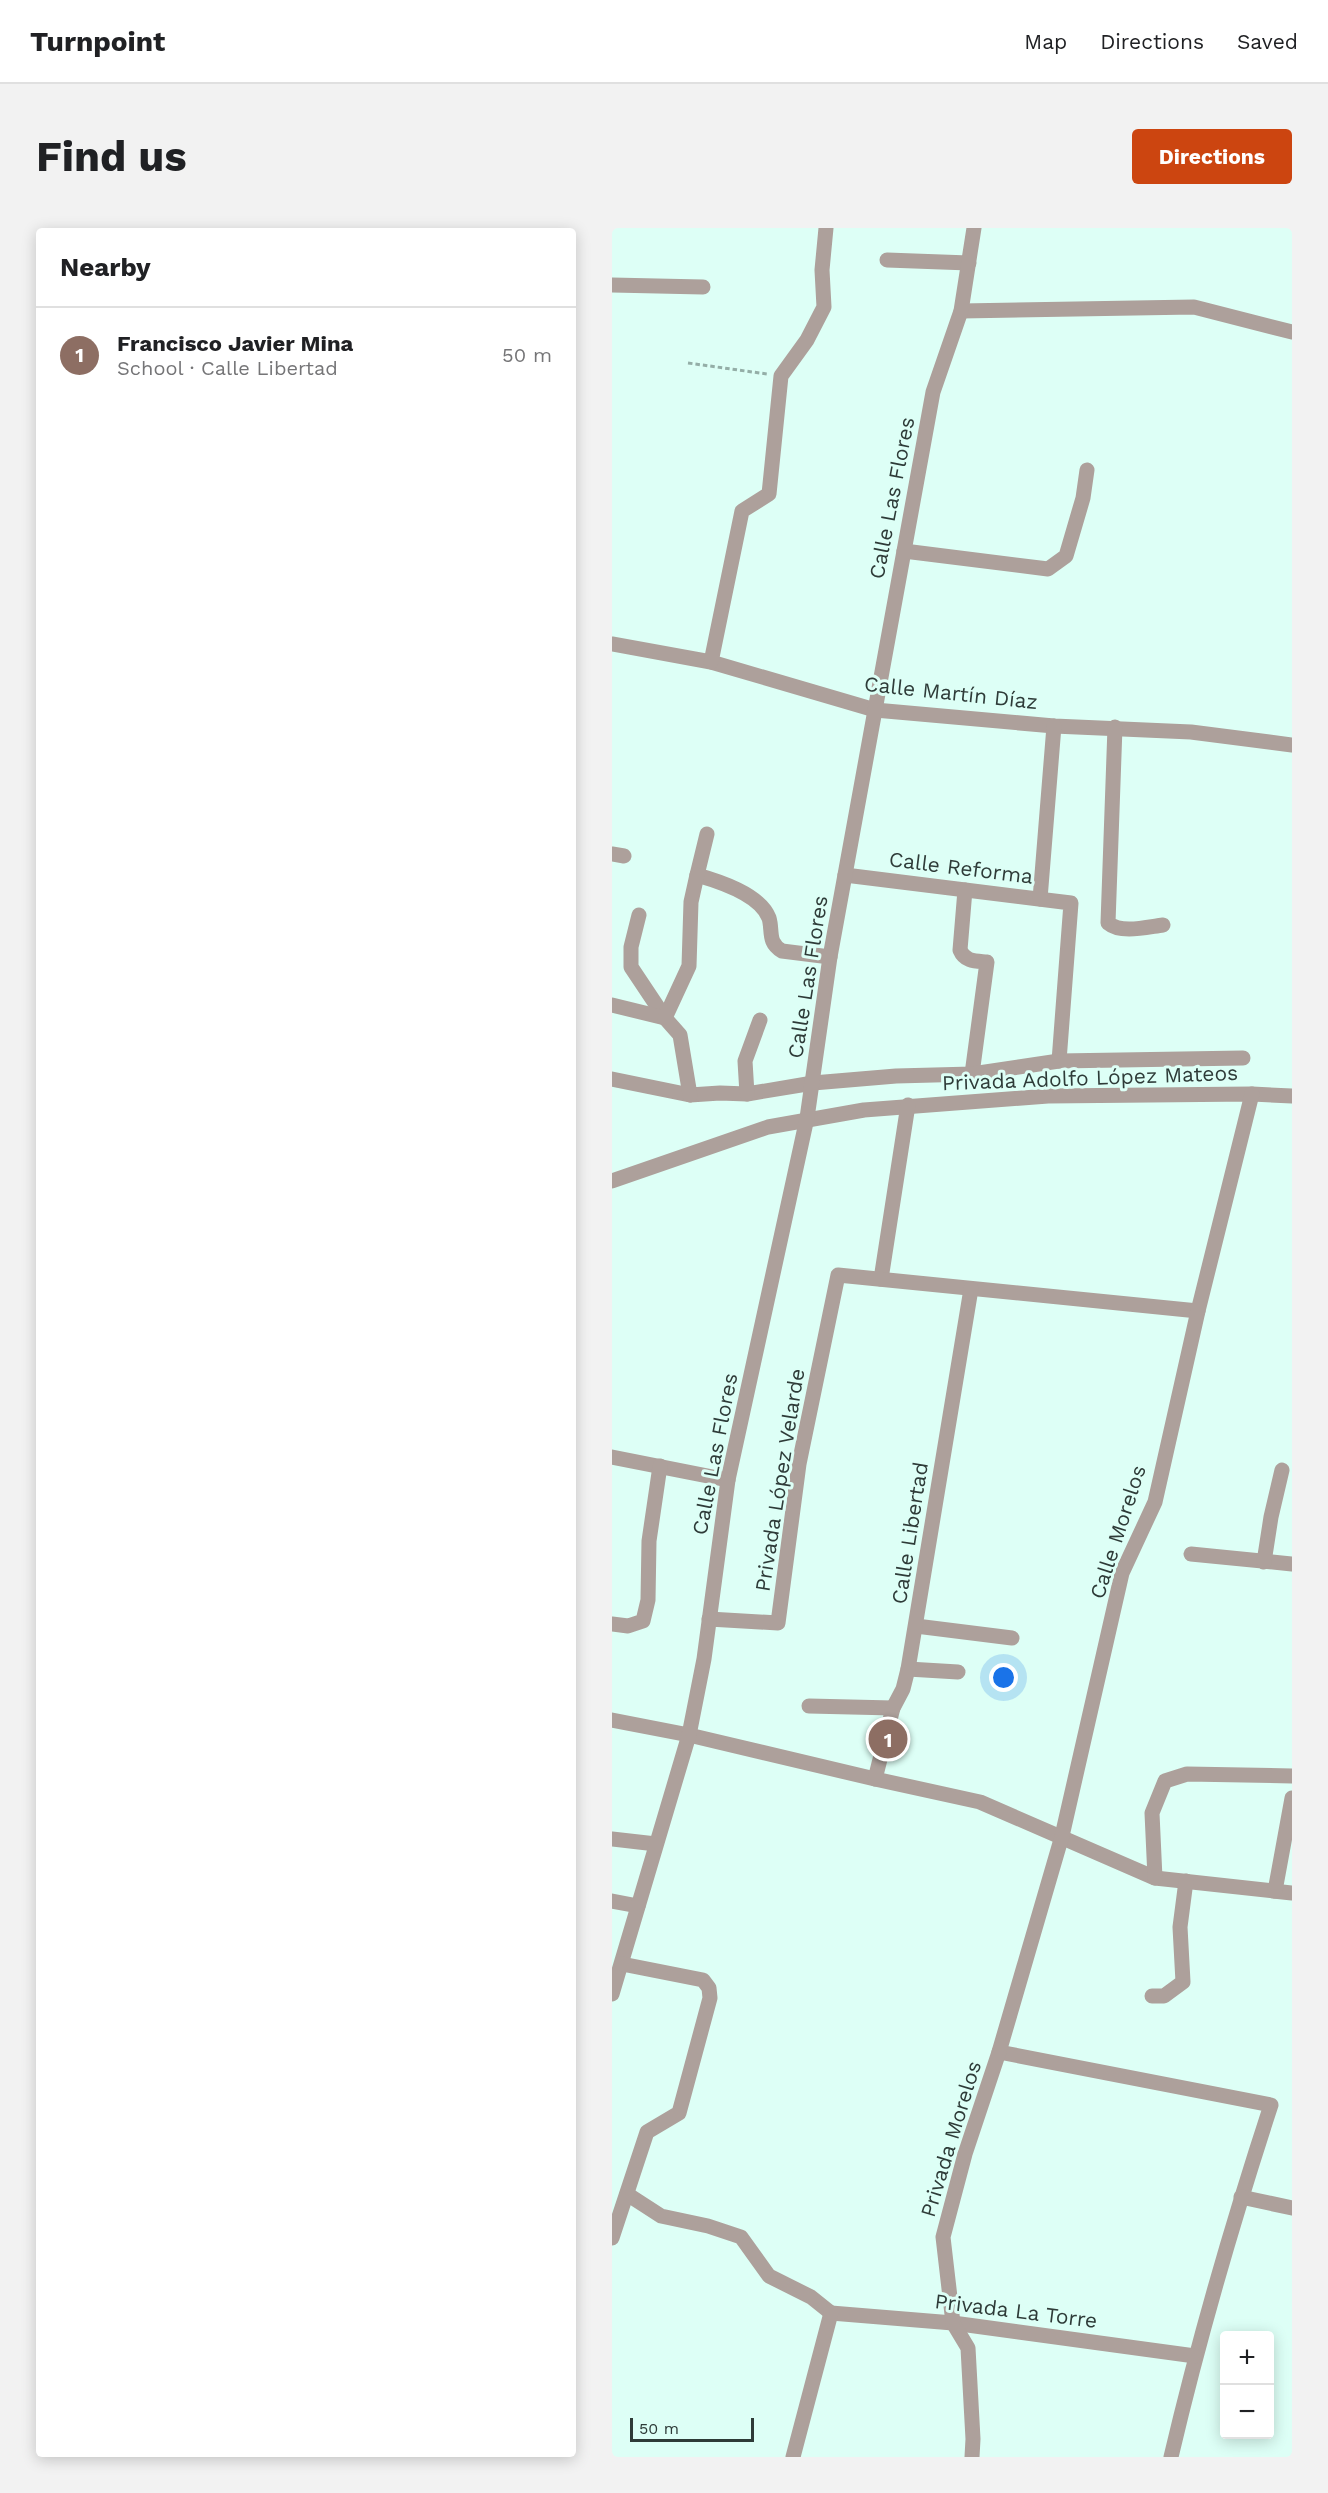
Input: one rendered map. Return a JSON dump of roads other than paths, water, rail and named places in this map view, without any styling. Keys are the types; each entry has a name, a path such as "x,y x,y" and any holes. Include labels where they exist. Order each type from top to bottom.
{"street":[{"path":"711,662 742,511 769,494 781,376 807,340 824,307 822,270 826,228"},
{"name":"Calle Las Flores","path":"612,1994 689,1735 704,1659 728,1480 807,1114 830,957 933,392 961,311 974,228"},
{"path":"887,260 969,263"},
{"path":"612,285 703,287"},
{"path":"961,311 1194,307 1292,332"},
{"path":"904,551 1047,568 1066,556 1083,498 1087,470"},
{"name":"Calle Martín Díaz","path":"612,644 711,662 875,710 1054,726 1191,732 1292,745"},
{"path":"1040,899 1054,726"},
{"path":"1115,728 1108,923 1112,927 1127,929 1163,925"},
{"path":"665,1018 689,966 691,902 707,834"},
{"path":"697,874 731,885 754,901 768,916 770,936 776,947 782,951 830,957"},
{"name":"Calle Reforma","path":"845,875 1071,903 1059,1061"},
{"path":"965,890 960,950 964,958 968,960 987,962 972,1074"},
{"path":"639,915 631,947 631,968 665,1018 680,1035 690,1095"},
{"path":"612,1005 665,1018"},
{"path":"747,1094 746,1061 760,1020"},
{"path":"612,1079 690,1095 720,1092 747,1094 896,1076 972,1074 1059,1061 1243,1058"},
{"name":"Privada Adolfo López Mateos","path":"612,1181 807,1114 1047,1096 1252,1094 1292,1096"},
{"name":"Calle Morelos","path":"1062,1836 1122,1573 1155,1502 1198,1311 1252,1094"},
{"path":"908,1106 881,1279 1198,1311"},
{"name":"Privada López Velarde","path":"709,1619 778,1623 799,1464 838,1275 881,1279"},
{"name":"Calle Libertad","path":"875,1779 893,1708 903,1689 908,1669 970,1288"},
{"path":"612,1457 728,1480"},
{"path":"612,1624 628,1626 643,1621 648,1600 649,1541 660,1466"},
{"path":"1264,1562 1282,1470"},
{"path":"1191,1554 1292,1564"},
{"path":"916,1626 1012,1638"},
{"path":"908,1669 958,1672"},
{"path":"809,1706 893,1708"},
{"path":"612,1720 689,1735 980,1802 1155,1878 1292,1893"},
{"path":"1155,1878 1152,1813 1165,1780 1187,1774 1292,1776"},
{"path":"1275,1891 1292,1798"},
{"name":"Privada Morelos","path":"972,2457 968,2348 953,2323 943,2237 965,2154 999,2052 1062,1836"},
{"path":"612,1839 656,1844"},
{"path":"1152,1996 1164,1996 1183,1982 1180,1927 1186,1881"},
{"path":"612,1901 638,1906"},
{"path":"612,2238 647,2132 679,2113 710,1998 709,1988 703,1980 622,1964"},
{"path":"999,2052 1271,2105 1241,2197 1195,2356 1171,2457"},
{"path":"627,2194 661,2216 708,2226 741,2237 769,2276 811,2297 831,2313 793,2457"},
{"path":"1241,2197 1292,2208"},
{"name":"Privada La Torre","path":"831,2313 953,2323 1195,2356"}],"place":[{"name":"Francisco Javier Mina","path":"888,1739"}]}
